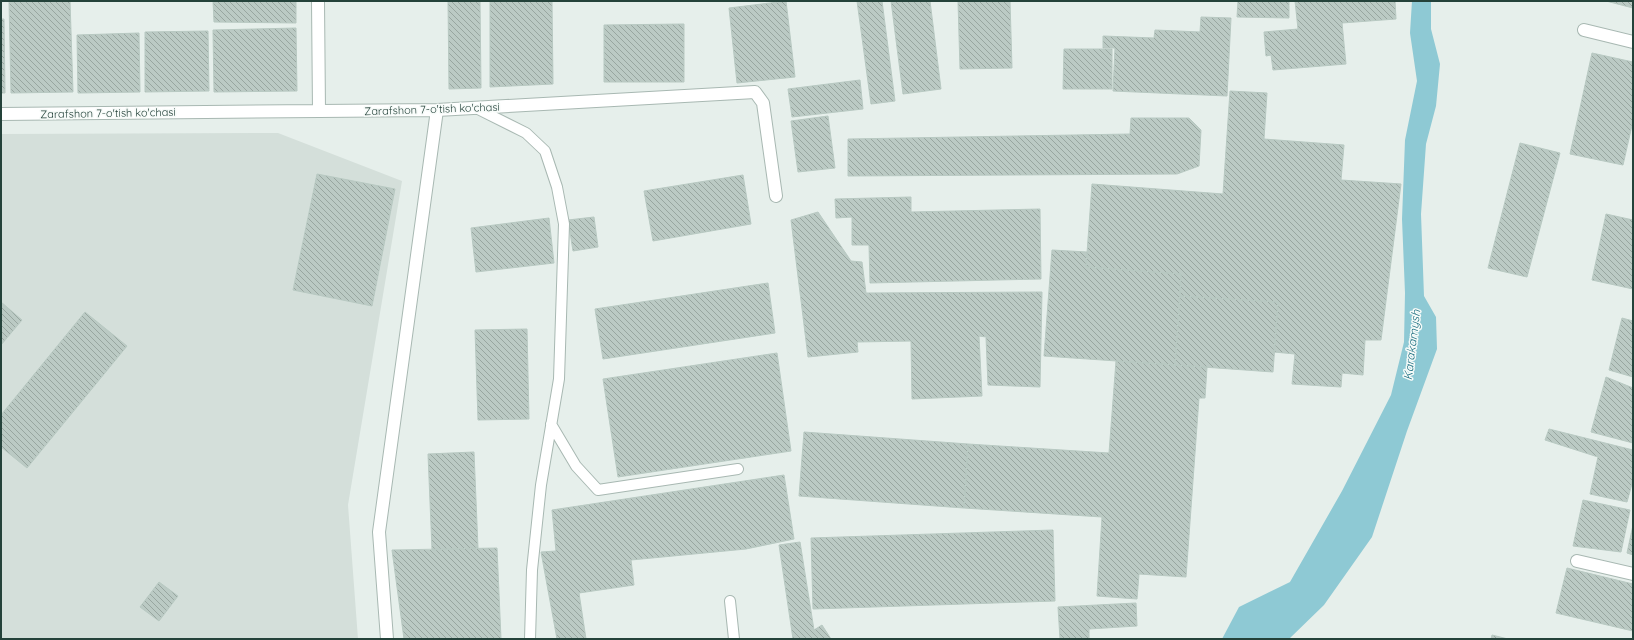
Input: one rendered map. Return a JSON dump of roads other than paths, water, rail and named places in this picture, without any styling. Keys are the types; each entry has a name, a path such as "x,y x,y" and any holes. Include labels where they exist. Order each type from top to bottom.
{"street":[{"path":"318,1 319,111"},
{"path":"1584,30 1633,42"},
{"name":"Zarafshon 7-o'tish ko'chasi","path":"1,114 437,110 755,92 763,103 776,196"},
{"path":"387,639 379,532 437,110"},
{"path":"1576,562 1633,574"}],"lane":[{"path":"476,108 526,133 545,152 557,187 564,224 559,379 541,485 532,570 530,639"},
{"path":"551,424 576,466 598,490 738,469"},
{"path":"730,601 734,639"}],"water":[{"name":"Karakamysh","path":"1412,1 1431,1 1431,29 1440,64 1436,106 1426,144 1421,214 1424,296 1436,317 1437,349 1407,431 1372,537 1324,605 1289,639 1222,639 1239,607 1290,582 1342,491 1391,395 1404,342 1405,293 1402,219 1405,140 1417,81 1410,33"}]}
